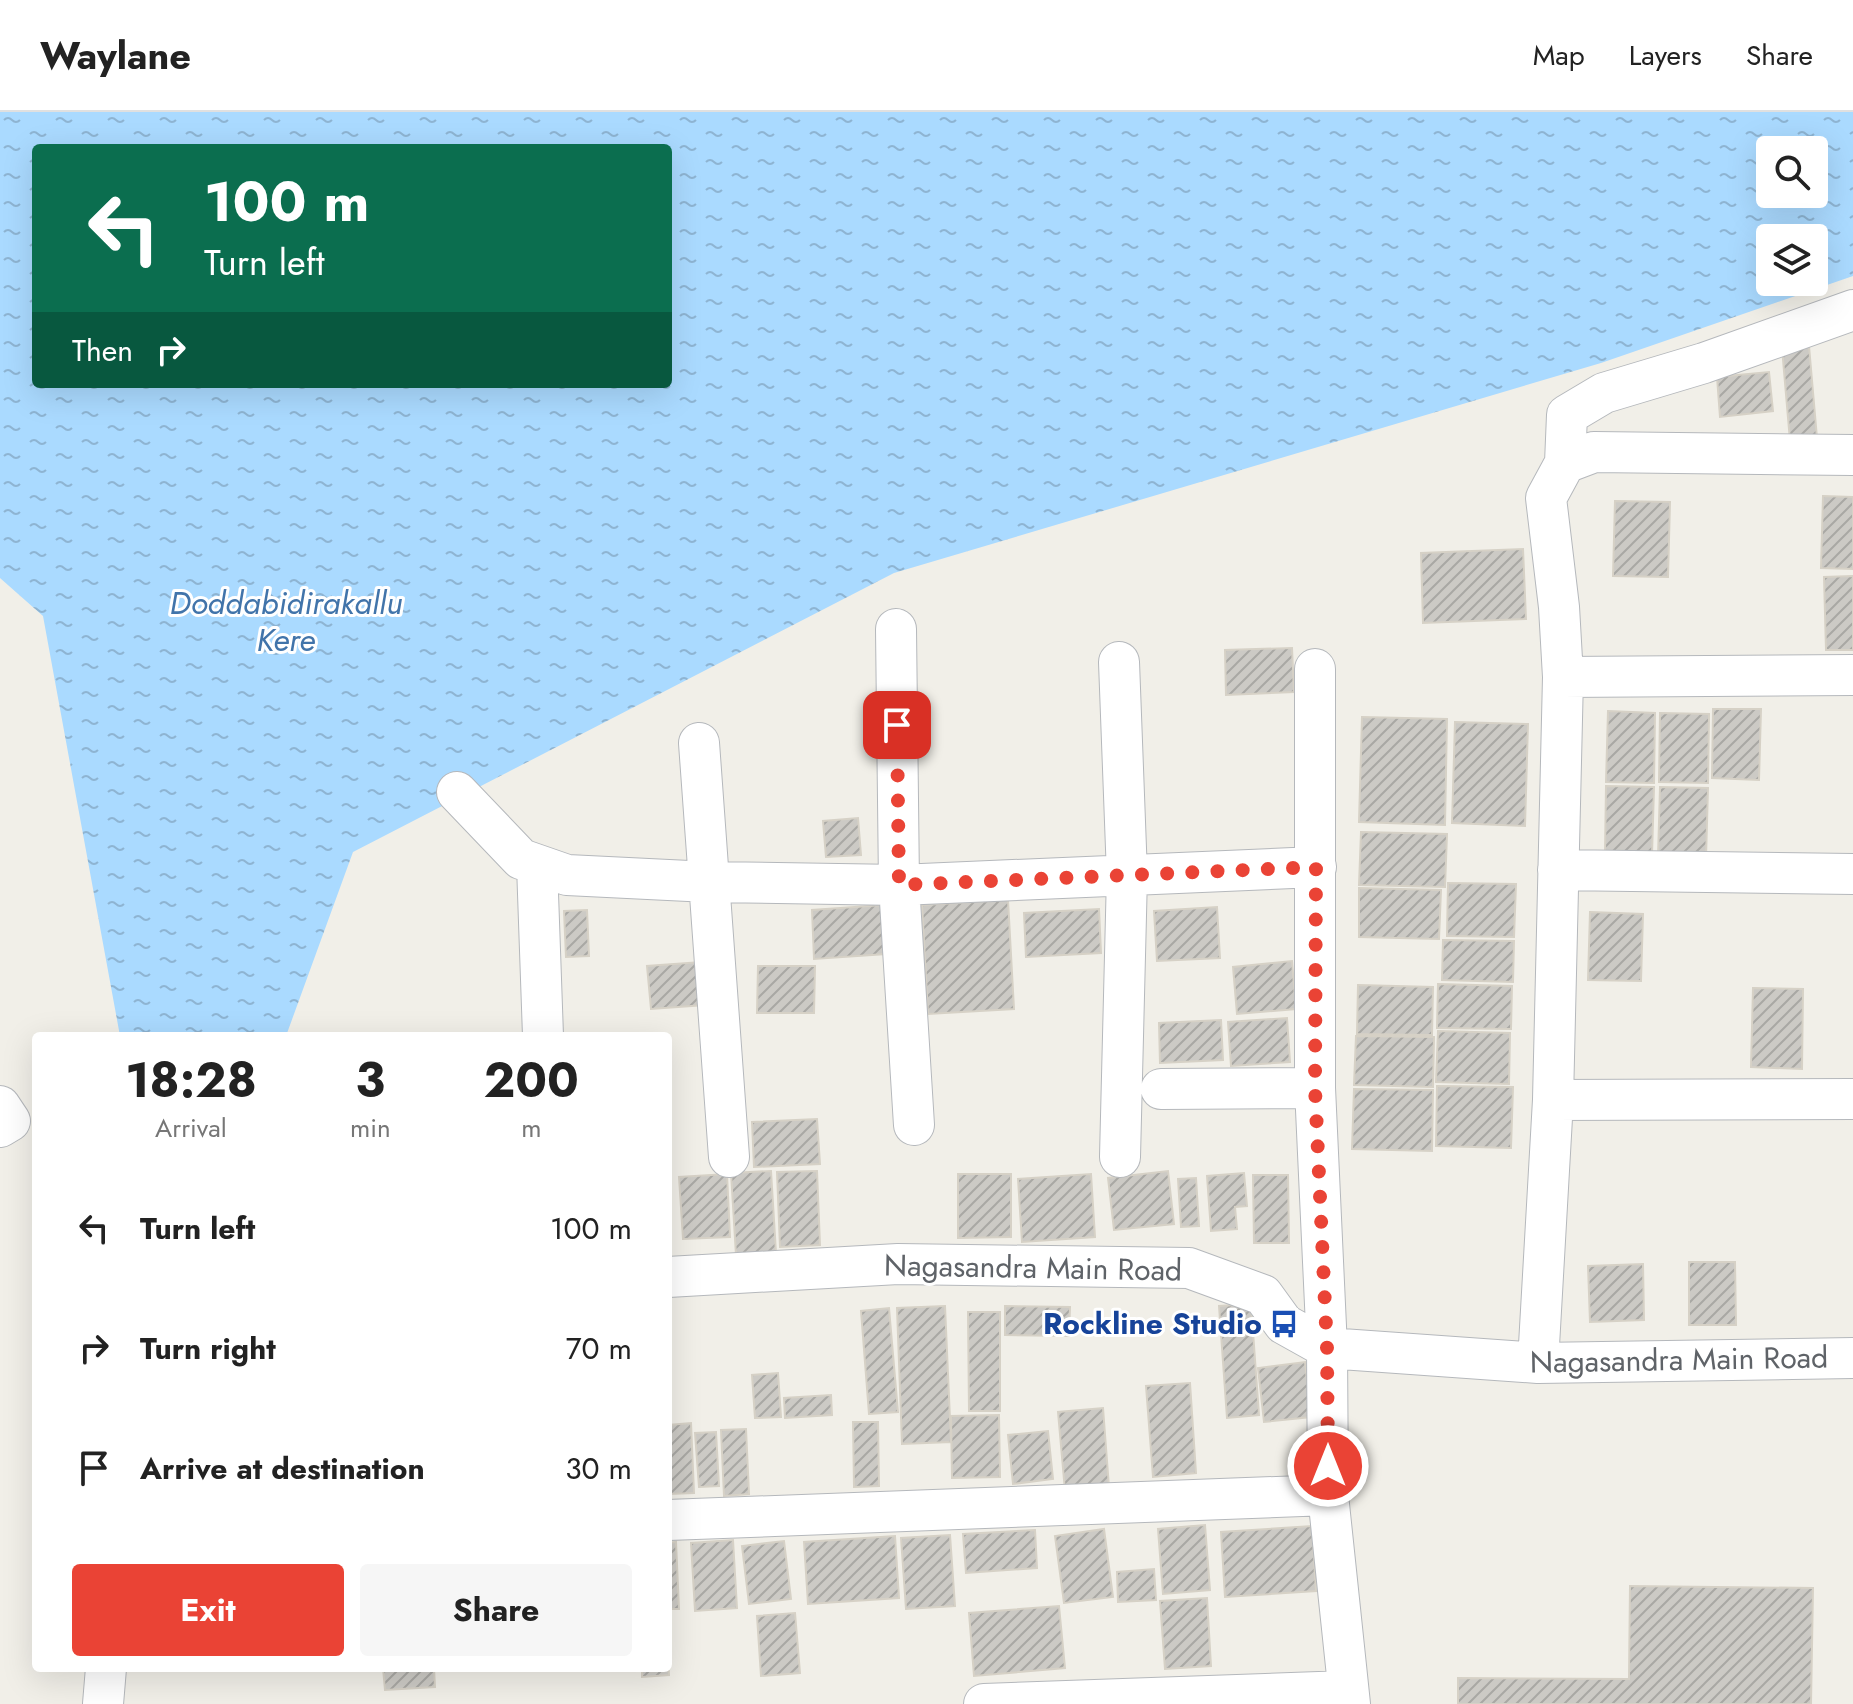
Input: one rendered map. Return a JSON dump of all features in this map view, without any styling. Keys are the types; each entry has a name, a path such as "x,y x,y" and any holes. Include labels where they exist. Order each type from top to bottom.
{"street":[{"path":"1538,1363 1553,1100 1563,677 1559,607 1546,498 1565,463 1567,415 1604,393 1704,363 1853,310"},
{"path":"1565,463 1594,452 1853,455"},
{"path":"896,629 899,885 914,1125"},
{"path":"1119,662 1127,875 1120,1157"},
{"path":"984,1704 1348,1697 1328,1495 1327,1348 1315,1088 1315,669"},
{"path":"1563,677 1853,675"},
{"path":"699,743 729,1157"},
{"path":"457,792 521,859 567,875 709,882 899,885 1316,867"},
{"path":"537,865 543,1032"},
{"path":"1558,870 1853,874"},
{"path":"1161,1089 1315,1088"},
{"path":"1553,1100 1853,1099"},
{"path":"0,1106 10,1121 0,1127"},
{"name":"Nagasandra Main Road","path":"672,1277 898,1264 1189,1268 1263,1295 1284,1324 1327,1348 1538,1363 1853,1358"},
{"path":"672,1520 1328,1495"},
{"path":"103,1704 106,1672"}],"water":[{"name":"Doddabidirakallu Kere","path":"0,112 1853,112 1853,276 1828,285 1828,224 1756,224 1756,296 1795,296 1601,363 894,573 353,852 287,1032 119,1032 43,616 0,578"}],"building":[{"path":"1809,346 1817,438 1790,441 1782,348"},
{"path":"1769,372 1773,411 1720,417 1717,377"},
{"path":"1823,496 1853,497 1853,569 1821,568"},
{"path":"1615,501 1670,502 1668,577 1613,576"},
{"path":"1523,549 1526,619 1423,623 1421,553"},
{"path":"1853,576 1853,650 1826,650 1824,577"},
{"path":"1292,648 1294,692 1226,695 1225,650"},
{"path":"1713,709 1761,709 1759,780 1712,778"},
{"path":"1608,711 1655,713 1654,783 1606,782"},
{"path":"1660,713 1709,714 1708,783 1659,782"},
{"path":"1362,717 1447,719 1445,825 1359,822"},
{"path":"1455,722 1528,724 1525,826 1452,823"},
{"path":"1606,786 1654,787 1652,855 1605,854"},
{"path":"1660,787 1708,788 1706,858 1658,857"},
{"path":"858,818 861,855 826,857 823,821"},
{"path":"1361,832 1447,834 1445,887 1359,885"},
{"path":"1448,883 1516,884 1514,937 1447,936"},
{"path":"1359,888 1441,890 1439,939 1359,937"},
{"path":"1008,900 1014,1009 928,1014 922,905"},
{"path":"883,905 886,954 814,959 812,910"},
{"path":"1217,907 1220,958 1157,961 1154,911"},
{"path":"1099,909 1101,953 1026,957 1024,913"},
{"path":"587,910 589,956 566,957 564,911"},
{"path":"1590,912 1643,914 1641,981 1588,980"},
{"path":"1443,940 1514,941 1513,982 1442,980"},
{"path":"1292,961 1296,1009 1237,1014 1233,967"},
{"path":"701,962 705,1005 651,1009 647,966"},
{"path":"758,966 815,966 814,1013 757,1013"},
{"path":"1438,984 1512,986 1511,1029 1437,1028"},
{"path":"1358,985 1433,987 1432,1035 1357,1034"},
{"path":"1753,988 1803,989 1802,1069 1751,1067"},
{"path":"1287,1018 1290,1062 1231,1066 1228,1022"},
{"path":"1221,1020 1223,1060 1160,1063 1159,1023"},
{"path":"1438,1031 1510,1033 1509,1084 1436,1082"},
{"path":"1356,1036 1434,1037 1433,1087 1354,1085"},
{"path":"1437,1086 1513,1087 1511,1148 1436,1146"},
{"path":"1354,1089 1433,1090 1432,1151 1352,1149"},
{"path":"817,1119 820,1164 754,1167 752,1122"},
{"path":"771,1171 776,1253 736,1255 731,1173"},
{"path":"817,1171 820,1245 780,1247 777,1172"},
{"path":"1168,1171 1174,1224 1114,1230 1108,1178"},
{"path":"1244,1173 1247,1206 1235,1207 1237,1229 1211,1231 1207,1176"},
{"path":"727,1174 730,1237 683,1239 679,1177"},
{"path":"958,1174 1011,1174 1011,1237 958,1238"},
{"path":"1091,1174 1095,1237 1022,1242 1018,1179"},
{"path":"1253,1175 1288,1175 1289,1243 1254,1243"},
{"path":"1196,1178 1199,1226 1181,1227 1178,1179"},
{"path":"1689,1262 1735,1262 1736,1325 1689,1325"},
{"path":"1643,1264 1644,1320 1590,1322 1588,1266"},
{"path":"1251,1304 1259,1415 1227,1418 1219,1306"},
{"path":"945,1306 951,1442 902,1444 897,1308"},
{"path":"1005,1306 1070,1307 1069,1336 1005,1335"},
{"path":"889,1308 898,1412 869,1414 861,1311"},
{"path":"968,1312 1000,1312 1000,1411 969,1411"},
{"path":"1305,1362 1311,1417 1264,1422 1258,1368"},
{"path":"778,1373 781,1417 755,1418 752,1375"},
{"path":"1190,1383 1196,1473 1153,1477 1146,1386"},
{"path":"831,1395 832,1415 785,1418 784,1398"},
{"path":"1103,1408 1109,1487 1065,1491 1058,1412"},
{"path":"999,1415 1000,1477 952,1478 951,1416"},
{"path":"853,1422 878,1422 879,1486 854,1487"},
{"path":"691,1423 694,1493 672,1494 672,1425"},
{"path":"746,1429 749,1494 724,1496 721,1430"},
{"path":"1048,1431 1053,1479 1013,1484 1008,1435"},
{"path":"716,1432 719,1486 699,1487 695,1433"},
{"path":"1205,1525 1210,1590 1163,1594 1158,1529"},
{"path":"1312,1526 1316,1591 1225,1597 1221,1532"},
{"path":"1104,1529 1113,1597 1064,1603 1055,1536"},
{"path":"1035,1530 1037,1568 966,1573 963,1534"},
{"path":"950,1535 955,1606 906,1609 901,1538"},
{"path":"895,1536 899,1598 808,1604 804,1542"},
{"path":"733,1540 737,1608 695,1611 691,1543"},
{"path":"784,1541 791,1599 749,1604 742,1546"},
{"path":"672,1542 676,1542 679,1609 672,1609"},
{"path":"1154,1569 1156,1600 1118,1602 1117,1572"},
{"path":"1630,1586 1813,1588 1811,1704 1458,1704 1458,1678 1629,1679"},
{"path":"1207,1598 1211,1666 1165,1669 1160,1601"},
{"path":"1059,1606 1065,1668 974,1676 969,1613"},
{"path":"795,1613 800,1673 761,1676 757,1616"},
{"path":"383,1672 434,1672 435,1687 385,1690"},
{"path":"642,1672 669,1672 669,1675 642,1677"}],"place":[{"name":"Rockline Studio","path":"1284,1324"}],"route":[{"path":"897,725 899,885 1316,867 1315,1088 1327,1348 1328,1466"}]}
